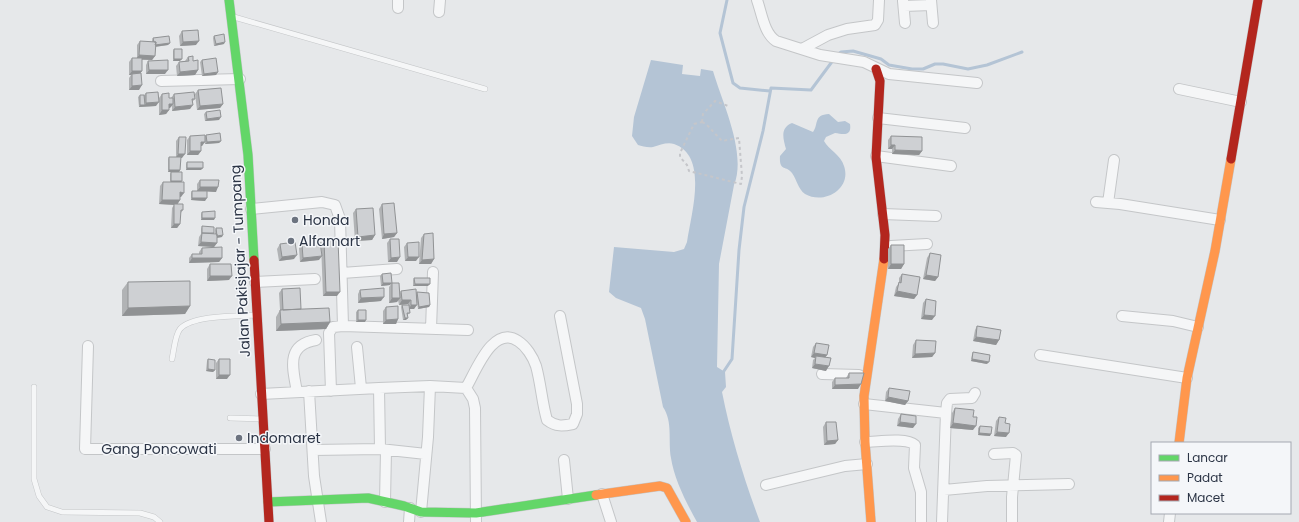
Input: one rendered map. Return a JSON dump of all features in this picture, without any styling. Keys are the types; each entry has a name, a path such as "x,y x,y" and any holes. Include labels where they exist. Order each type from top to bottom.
{"street":[{"name":"Jalan Pakisjajar - Tumpang","path":"229,0 247,132 269,522"},
{"path":"439,12 440,0"},
{"path":"758,0 770,37 835,58 864,62 889,74 977,83"},
{"path":"802,48 828,34 875,24 878,20 879,0"},
{"path":"1179,442 1187,378 1220,220 1258,0"},
{"path":"905,23 904,3 931,3 933,23"},
{"path":"871,522 868,464 865,442 864,404 886,246 876,156 880,81 876,69"},
{"path":"161,81 240,79"},
{"path":"1179,89 1241,102"},
{"path":"878,118 965,128"},
{"path":"876,156 951,166"},
{"path":"1108,203 1114,160"},
{"path":"251,210 322,202 335,205 340,219 343,326"},
{"path":"1096,202 1220,220"},
{"path":"883,214 936,216"},
{"path":"886,246 927,244"},
{"path":"342,273 396,269"},
{"path":"431,329 433,272"},
{"path":"255,282 315,279"},
{"path":"466,388 489,348 497,339 506,337 514,338 529,352 535,366 547,420 554,425 563,426 573,424 577,414 577,404 560,316"},
{"path":"1122,316 1172,321 1198,327"},
{"path":"331,391 329,333 333,327 343,326 468,330"},
{"path":"297,392 292,363 293,356 302,344 316,340"},
{"name":"Gang Poncowati","path":"88,346 85,449 265,449"},
{"path":"357,347 361,388"},
{"path":"1040,355 1187,378"},
{"path":"822,374 867,376"},
{"path":"262,394 361,388 430,386 466,388"},
{"path":"421,512 430,386"},
{"path":"379,388 385,502"},
{"path":"466,388 473,399 475,408 476,518"},
{"path":"309,391 314,476 321,522"},
{"path":"942,522 947,403 950,399 967,400 972,398 975,393"},
{"path":"864,404 946,413"},
{"path":"865,442 901,441 911,442 915,445 914,468 921,492 921,522"},
{"path":"313,450 383,449 426,454"},
{"path":"994,454 1013,453 1016,455 1012,522"},
{"path":"564,460 568,499"},
{"path":"766,485 845,466 868,464"},
{"path":"944,490 987,486 1069,484"},
{"path":"268,502 319,501 356,498 385,502 421,512 476,518 568,499 664,487 667,488 686,522"},
{"path":"602,494 611,522"},
{"path":"409,522 410,508"}],"lane":[{"path":"231,16 485,89"},
{"path":"172,359 179,330 187,323 200,320 257,315"},
{"path":"34,387 34,479 39,496 47,507 62,512 140,513 154,517 160,522"},
{"path":"230,418 263,420"}],"path":[{"path":"702,122 703,114 715,101 728,106"},
{"path":"702,122 706,124 722,141 739,138 742,176 740,184 689,171 687,165 680,157 680,153 694,124 702,122"}],"water":[{"path":"651,60 683,65 682,74 700,76 701,69 713,71 732,128 737,158 737,172 719,264 717,367 725,372 726,387 722,392 729,425 738,458 760,522 697,522 681,491 675,474 670,451 670,431 668,419 663,407 645,319 641,308 616,298 609,292 614,247 674,252 684,249 687,242 695,187 695,173 691,160 685,151 674,144 671,143 653,147 645,147 638,145 632,136 634,117"},
{"path":"829,114 838,122 845,121 850,124 850,131 848,133 835,133 826,137 824,141 838,156 844,166 844,182 835,193 820,198 812,197 803,192 792,173 781,164 780,156 786,149 783,134 788,125 792,123 813,132 818,118"}],"building":[{"path":"198,30 199,41 183,42 182,31"},
{"path":"224,34 225,42 216,44 214,36"},
{"path":"169,36 170,43 155,45 156,42 154,42 153,38"},
{"path":"140,41 156,42 155,56 139,55"},
{"path":"174,49 182,49 182,59 174,59"},
{"path":"193,56 193,61 198,60 198,70 180,72 179,62 189,61 188,57"},
{"path":"132,58 142,58 142,71 132,71"},
{"path":"216,58 218,72 204,74 202,60"},
{"path":"168,60 168,70 149,70 148,61"},
{"path":"141,73 142,85 132,86 132,74"},
{"path":"221,88 223,104 200,106 198,90"},
{"path":"158,92 159,102 146,103 146,93"},
{"path":"194,92 195,99 192,99 193,105 175,107 174,94"},
{"path":"169,93 169,98 173,98 173,104 169,104 169,110 162,110 162,94"},
{"path":"140,95 144,95 145,105 140,105"},
{"path":"220,110 221,117 207,119 206,112"},
{"path":"220,133 221,141 207,142 206,135"},
{"path":"205,135 205,142 201,142 201,151 190,151 190,136"},
{"path":"891,136 922,137 922,151 895,150 895,145 891,145"},
{"path":"179,137 186,137 185,154 178,154"},
{"path":"169,157 181,157 180,170 169,170"},
{"path":"187,162 203,162 203,168 187,168"},
{"path":"171,172 182,172 182,181 171,181"},
{"path":"200,180 219,180 218,187 200,187"},
{"path":"163,182 184,182 184,193 180,192 180,200 162,200"},
{"path":"192,191 207,191 207,198 192,198"},
{"path":"394,203 397,233 384,234 382,204"},
{"path":"174,204 183,204 180,224 174,224"},
{"path":"373,208 375,235 358,237 356,209"},
{"path":"215,211 215,218 202,218 202,212"},
{"path":"202,226 214,227 214,233 202,233"},
{"path":"216,228 222,228 223,235 217,236"},
{"path":"202,233 217,234 217,243 201,242"},
{"path":"433,233 434,259 422,260 424,234"},
{"path":"324,239 338,239 340,292 326,292"},
{"path":"390,239 399,239 400,257 391,258"},
{"path":"295,242 297,255 282,257 280,244"},
{"path":"320,242 322,256 303,258 302,244"},
{"path":"419,242 419,257 408,257 407,243"},
{"path":"891,245 904,245 904,264 891,264"},
{"path":"222,247 222,258 192,258 192,254 202,254 202,248"},
{"path":"930,253 941,255 938,277 926,275"},
{"path":"210,264 231,264 232,276 210,276"},
{"path":"391,273 392,283 383,283 382,274"},
{"path":"902,274 920,277 917,295 897,291 899,282 901,283"},
{"path":"414,278 430,278 430,284 415,284"},
{"path":"190,281 190,306 128,308 128,282"},
{"path":"392,283 399,283 400,298 392,298"},
{"path":"300,288 301,309 283,310 282,289"},
{"path":"384,288 384,297 361,298 360,290"},
{"path":"416,289 417,305 411,305 411,300 402,300 401,291"},
{"path":"417,292 429,293 430,305 419,307"},
{"path":"926,299 936,301 935,316 924,315"},
{"path":"402,305 409,305 410,313 407,313 408,318 405,318"},
{"path":"398,306 398,319 386,320 386,307"},
{"path":"329,308 330,322 281,324 280,310"},
{"path":"358,310 366,310 366,320 358,320"},
{"path":"977,326 1001,330 999,340 976,337"},
{"path":"916,340 936,341 935,353 915,354"},
{"path":"816,343 829,345 827,355 814,353"},
{"path":"973,352 990,355 989,362 972,359"},
{"path":"816,356 831,358 829,366 815,364"},
{"path":"208,359 215,360 215,370 208,369"},
{"path":"219,359 230,359 230,375 219,375"},
{"path":"849,373 864,373 861,384 835,385 835,378 849,378"},
{"path":"889,388 910,391 908,401 888,397"},
{"path":"955,408 974,410 973,417 977,417 976,426 953,423"},
{"path":"901,414 916,416 916,424 900,422"},
{"path":"999,417 1006,418 1005,423 1010,424 1009,433 997,432"},
{"path":"826,422 836,422 838,440 827,441"},
{"path":"980,426 992,427 991,434 979,433"}],"waterway":[{"path":"727,0 720,33 733,83 740,88 770,91"},
{"path":"837,55 841,52 853,51 881,59 889,65 912,69 923,69 935,64 968,69 987,65 1022,52"},
{"path":"722,374 732,359 739,250 744,207 763,131 771,88 811,90 834,59"}],"traffic: fast":[{"path":"229,0 248,155 254,260"},
{"path":"268,502 368,498 404,506 421,512 476,513 596,495"}],"traffic: slow":[{"path":"1179,442 1187,378 1215,251 1231,159"},
{"path":"871,522 865,442 864,396 884,259"},
{"path":"596,495 660,486 667,488 686,522"}],"traffic: jam":[{"path":"1231,159 1258,0"},
{"path":"876,69 880,81 876,157 885,235 884,259"},
{"path":"254,260 269,522"}],"place":[{"name":"Honda","path":"295,220"},
{"name":"Alfamart","path":"291,241"},
{"name":"Indomaret","path":"239,438"}]}
